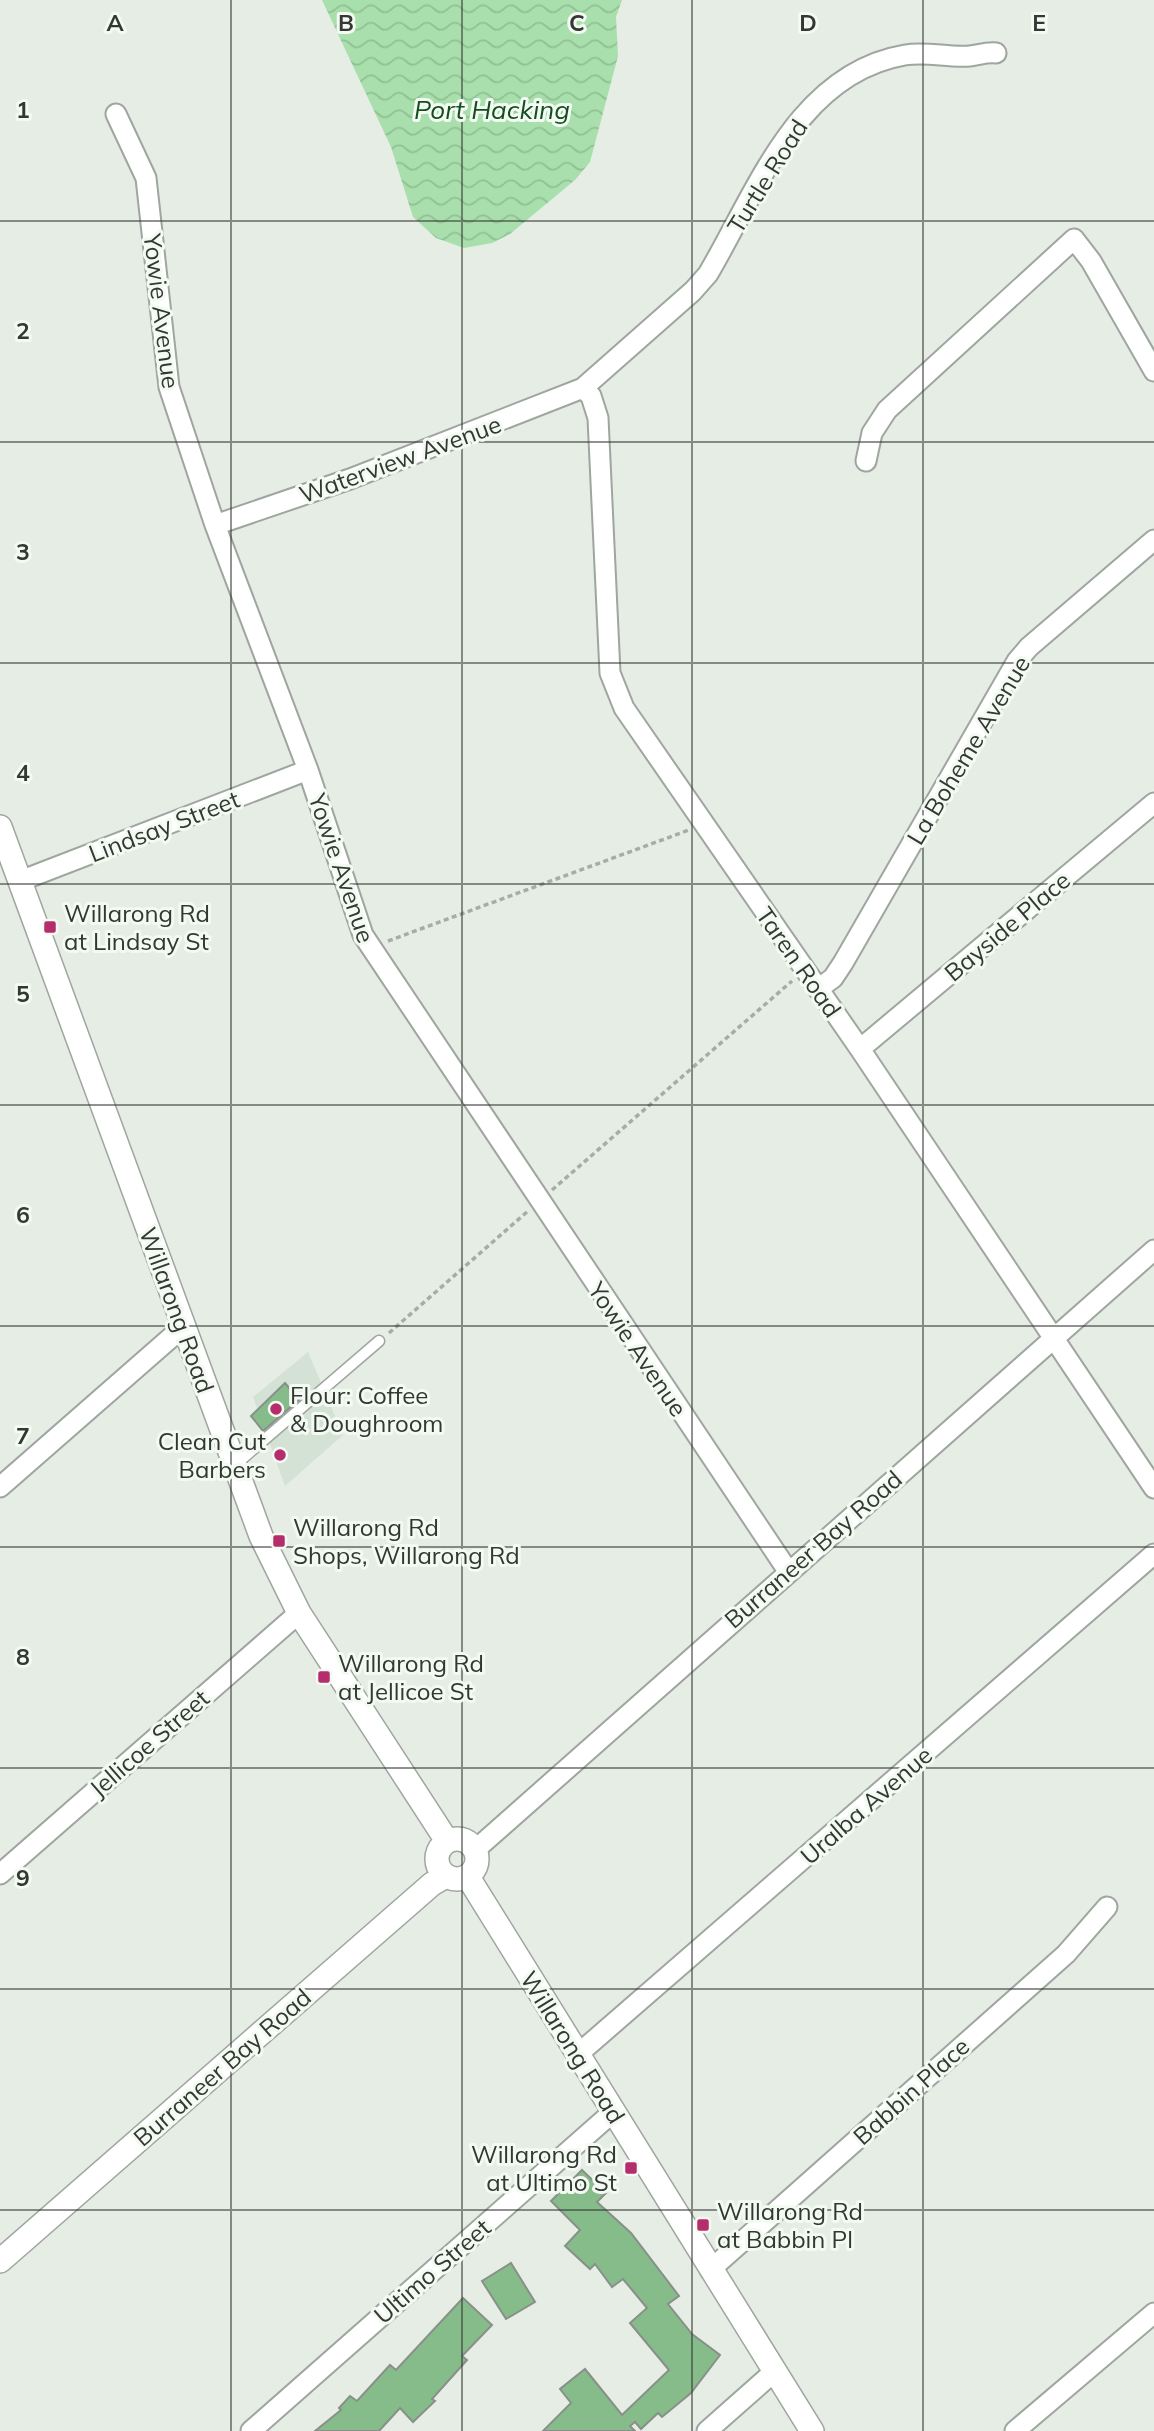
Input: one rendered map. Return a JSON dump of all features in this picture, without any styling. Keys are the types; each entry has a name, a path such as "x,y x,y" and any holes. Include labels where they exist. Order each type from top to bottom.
{"street":[{"name":"Turtle Road","path":"583,388 693,291 708,274 797,122 821,97 849,75 904,55 996,53"},
{"name":"Yowie Avenue","path":"116,114 146,178 165,368 215,525 308,770 353,913 370,948 788,1570"},
{"path":"866,461 872,433 887,410 1074,239 1097,272 1154,371"},
{"name":"Waterview Avenue","path":"215,525 349,479 583,388"},
{"name":"Taren Road","path":"583,388 591,396 598,418 610,673 624,708 860,1049 1154,1488"},
{"name":"La Boheme Avenue","path":"818,989 833,978 844,963 1017,661 1029,647 1154,540"},
{"name":"Lindsay Street","path":"20,881 308,770"},
{"name":"Bayside Place","path":"860,1049 1154,803"},
{"name":"Willarong Road","path":"0,827 4,853 20,881 261,1536 299,1613 447,1841"},
{"name":"Burraneer Bay Road","path":"475,1850 788,1570 1154,1250"},
{"path":"0,1487 183,1327"},
{"name":"Uralba Avenue","path":"577,2055 1154,1554"},
{"name":"Jellicoe Street","path":"0,1874 299,1613"},
{"path":"461,1839 475,1850 477,1864 457,1876 440,1872 436,1858 438,1851 447,1841 461,1839"},
{"name":"Willarong Road","path":"457,1876 577,2055 812,2431"},
{"name":"Burraneer Bay Road","path":"0,2261 432,1884 457,1876"},
{"name":"Babbin Place","path":"710,2270 1066,1954 1107,1907"},
{"name":"Ultimo Street","path":"251,2431 613,2112"},
{"path":"1016,2431 1154,2313"},
{"path":"707,2431 775,2371"}],"lane":[{"path":"234,1466 379,1341"}],"path":[{"path":"370,948 704,825"},
{"path":"379,1341 804,970"}],"shaded area":[{"path":"308,1352 343,1435 285,1486 253,1397"}],"water":[{"name":"Port Hacking","path":"322,0 622,0 616,17 618,56 590,162 575,180 510,234 492,243 464,248 436,238 413,217 391,147"}],"building":[{"name":"Flour: Coffee & Doughroom","path":"285,1383 299,1400 263,1431 251,1416"},
{"path":"582,2170 606,2193 597,2202 631,2233 679,2296 668,2304 692,2334 720,2355 691,2393 662,2417 658,2413 641,2429 635,2422 630,2426 635,2431 543,2431 571,2403 560,2389 585,2369 622,2415 669,2370 630,2323 647,2308 623,2279 612,2287 595,2264 590,2269 565,2246 580,2230 551,2201"},
{"path":"511,2263 535,2302 506,2319 482,2281"},
{"path":"463,2298 492,2325 462,2356 467,2360 432,2399 435,2401 413,2422 400,2408 379,2431 315,2431 341,2410 339,2408 350,2396 357,2401 390,2365 396,2370"}],"place":[{"name":"Willarong Rd at Lindsay St","path":"50,927"},
{"name":"Flour: Coffee & Doughroom","path":"276,1409"},
{"name":"Clean Cut Barbers","path":"280,1455"},
{"name":"Willarong Rd Shops, Willarong Rd","path":"279,1541"},
{"name":"Willarong Rd at Jellicoe St","path":"324,1677"},
{"name":"Willarong Rd at Ultimo St","path":"631,2168"},
{"name":"Willarong Rd at Babbin Pl","path":"703,2225"}]}
